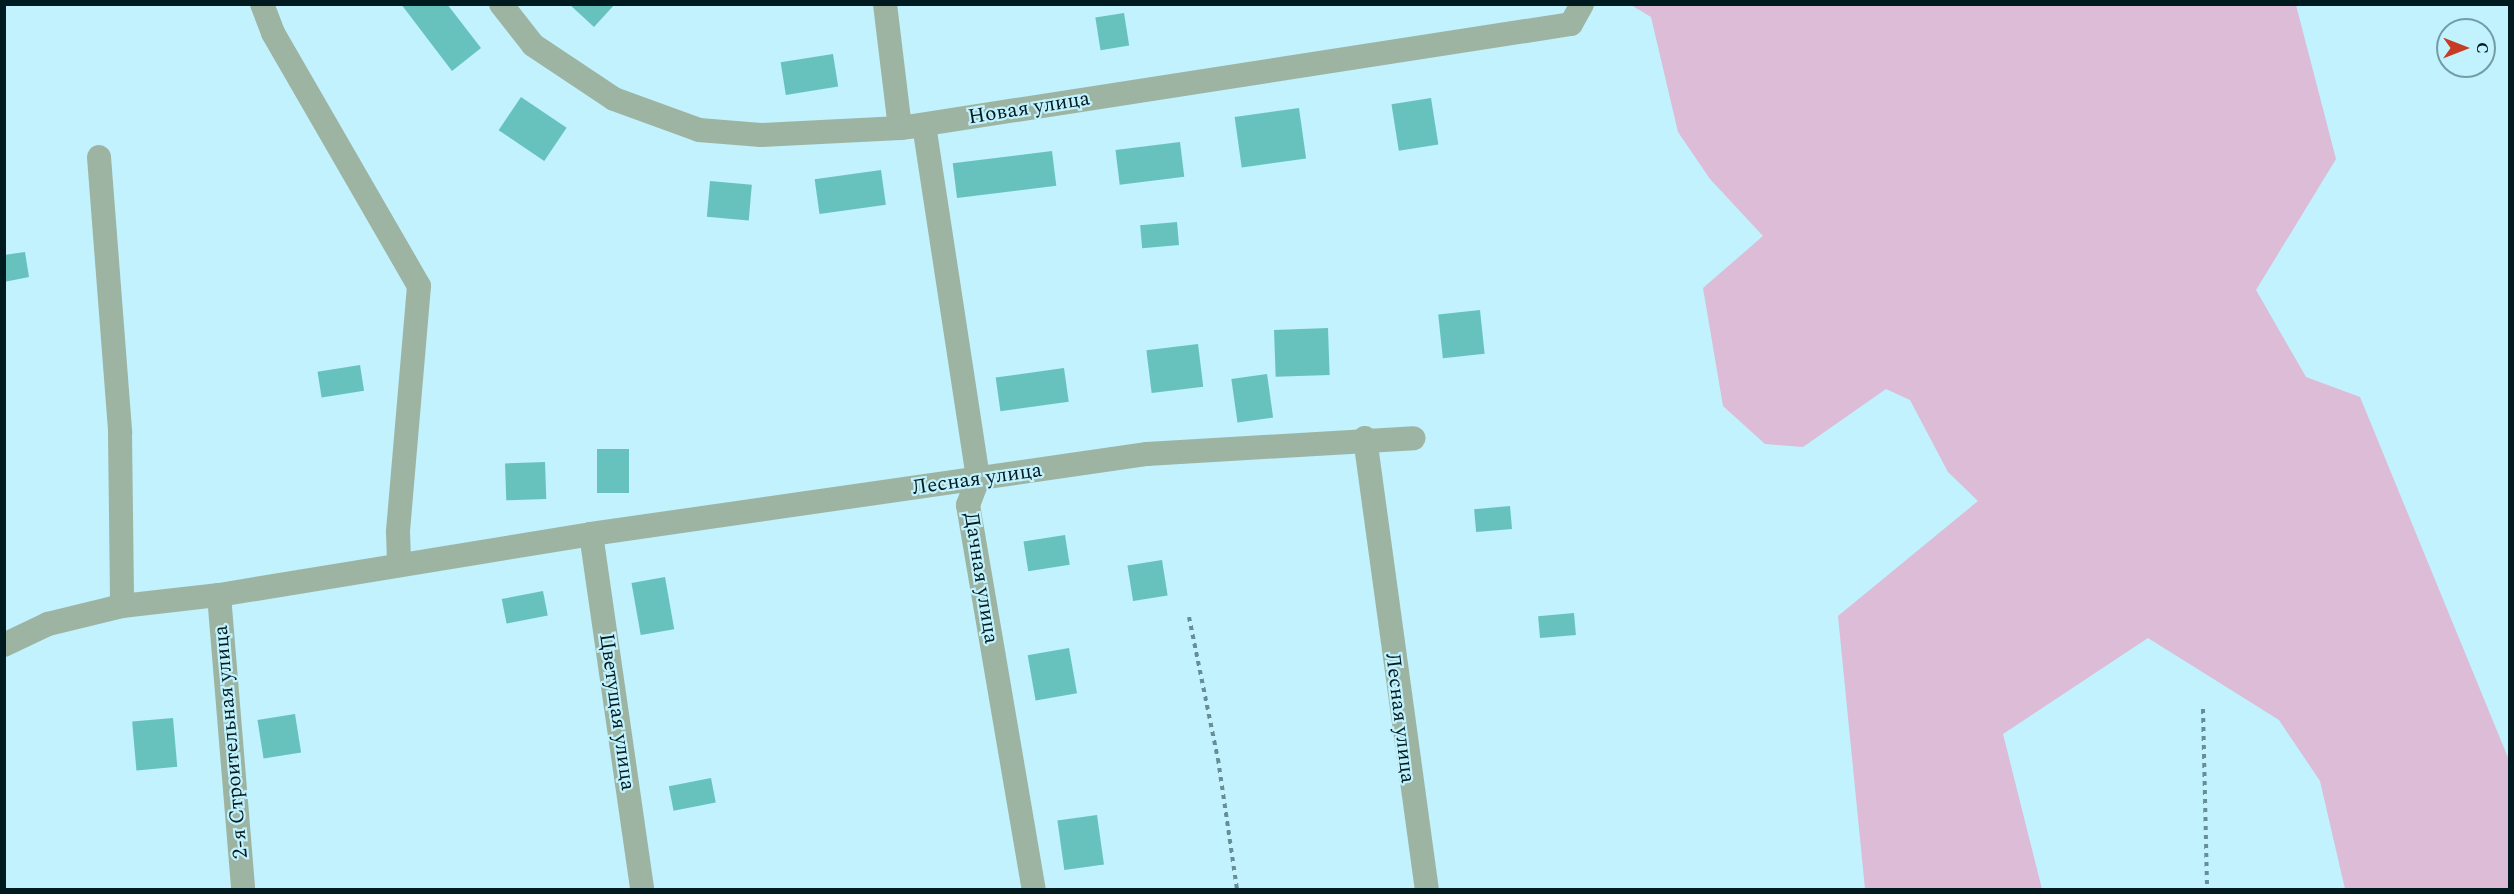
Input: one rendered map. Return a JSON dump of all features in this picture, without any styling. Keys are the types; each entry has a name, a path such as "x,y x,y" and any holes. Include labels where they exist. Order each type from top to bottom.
{"street":[{"path":"262,4 273,33 419,286 398,532 399,563"},
{"name":"Новая улица","path":"501,4 533,45 614,99 699,130 761,135 912,127 1571,24 1582,4"},
{"name":"Дачная улица","path":"885,4 912,127 978,479 968,505 1034,890"},
{"path":"99,157 120,433 122,606"},
{"name":"Лесная улица","path":"1365,438 1426,890"},
{"name":"Лесная улица","path":"4,645 48,624 122,606 219,595 399,563 591,534 1147,454 1365,438 1414,438"},
{"name":"Цветущая улица","path":"591,534 642,890"},
{"name":"2-я Строительная улица","path":"219,595 243,890"}],"path":[{"path":"1189,617 1218,759 1237,890"},
{"path":"2204,709 2207,890"}],"shaded area":[{"path":"1631,5 2296,5 2336,159 2256,290 2306,377 2360,397 2509,760 2509,889 2345,889 2320,781 2279,720 2148,638 2003,734 2042,889 1865,889 1838,616 1978,501 1948,472 1910,400 1886,389 1803,447 1765,444 1723,406 1703,288 1763,236 1710,179 1678,132 1651,17"}],"building":[{"path":"401,4 447,4 481,48 452,71"},
{"path":"569,4 615,4 594,27"},
{"path":"1124,13 1129,46 1101,50 1095,18"},
{"path":"833,54 838,87 786,95 781,62"},
{"path":"521,97 567,128 544,161 499,130"},
{"path":"1431,98 1438,144 1399,151 1391,104"},
{"path":"1299,108 1306,159 1242,168 1235,117"},
{"path":"1180,142 1184,177 1120,185 1115,150"},
{"path":"1052,151 1056,186 957,198 953,163"},
{"path":"881,170 886,205 820,214 815,179"},
{"path":"710,181 752,185 749,221 707,217"},
{"path":"1177,222 1179,245 1142,248 1140,225"},
{"path":"25,252 29,277 4,282 4,255"},
{"path":"1480,310 1485,354 1443,358 1438,314"},
{"path":"1328,328 1330,375 1276,377 1274,330"},
{"path":"1198,344 1203,387 1152,393 1146,350"},
{"path":"360,365 364,391 322,397 318,372"},
{"path":"1064,368 1069,402 1000,411 996,378"},
{"path":"1267,374 1273,418 1237,423 1231,379"},
{"path":"597,449 629,449 629,493 597,493"},
{"path":"545,462 546,499 506,500 505,463"},
{"path":"1510,506 1512,529 1476,532 1474,509"},
{"path":"1065,535 1070,565 1028,571 1024,542"},
{"path":"1162,560 1168,596 1133,601 1127,565"},
{"path":"665,577 674,629 641,635 632,583"},
{"path":"543,591 548,616 507,624 502,599"},
{"path":"1574,613 1576,635 1540,638 1538,616"},
{"path":"1069,648 1077,693 1036,701 1028,655"},
{"path":"295,714 301,753 264,758 257,720"},
{"path":"173,718 177,767 136,770 132,722"},
{"path":"711,778 716,803 674,811 669,786"},
{"path":"1097,815 1104,865 1064,870 1057,821"}]}
